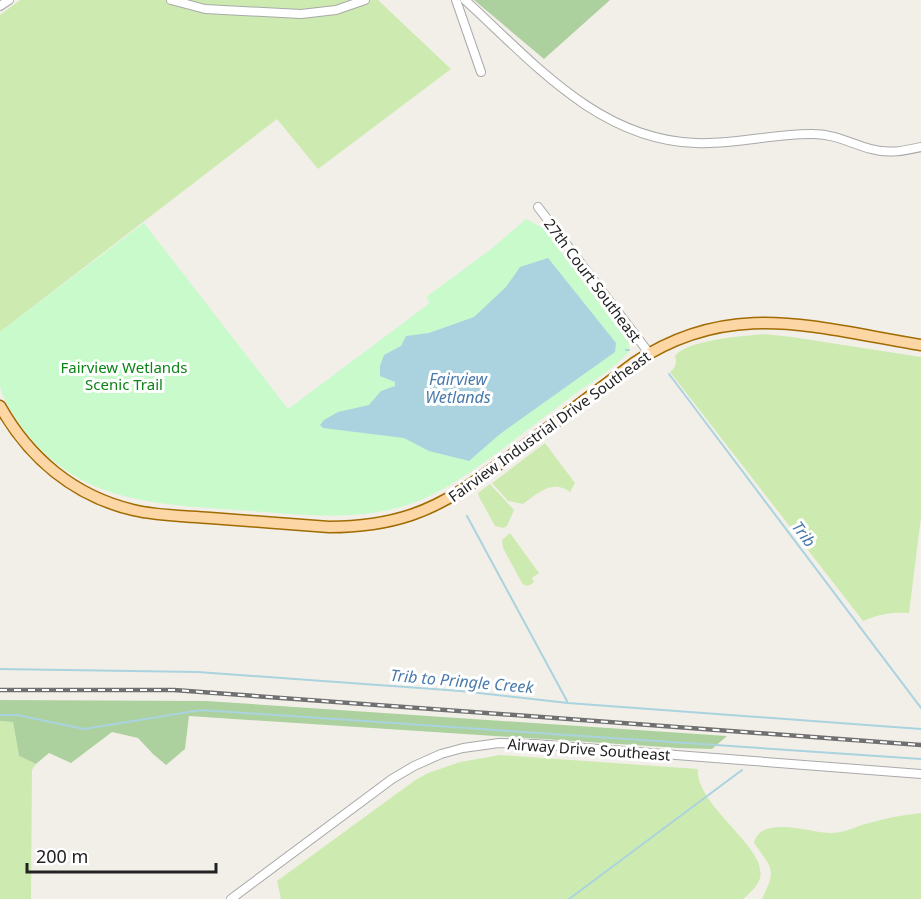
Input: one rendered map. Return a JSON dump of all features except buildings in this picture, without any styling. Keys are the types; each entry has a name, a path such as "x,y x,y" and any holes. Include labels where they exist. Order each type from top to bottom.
{"main road":[{"name":"Fairview Industrial Drive Southeast","path":"0,406 24,442 52,471 84,492 121,507 151,514 350,527 410,516 447,500 649,353 691,333 719,326 753,322 787,323 921,345"}],"street":[{"path":"0,6 9,0"},
{"path":"171,0 205,9 301,14 336,10 365,0"},
{"path":"456,0 481,72"},
{"path":"465,0 581,102 618,124 650,137 685,143 707,143 821,134 881,151 899,152 921,147"},
{"name":"27th Court Southeast","path":"538,207 649,353"},
{"name":"Airway Drive Southeast","path":"231,899 392,779 427,760 463,748 499,744 534,744 921,774"}],"green space":[{"path":"20,0 378,0 451,69 318,169 277,119 0,332 0,15"},
{"path":"474,0 610,0 544,59"},
{"name":"Fairview Wetlands Scenic Trail","path":"526,219 543,228 629,343 629,352 606,372 471,471 452,484 413,503 373,513 333,516 187,506 127,497 99,488 72,474 47,455 24,430 4,398 0,386 0,332 144,223 288,409 426,306 430,302 426,297 490,250"},
{"path":"764,334 921,357 921,517 909,613 886,614 863,621 670,372 676,365 675,356 691,346 716,340"},
{"path":"545,443 575,483 570,492 563,488 551,487 523,504 508,501 492,483"},
{"path":"490,484 514,510 507,526 503,528 495,526 479,497 478,493"},
{"path":"510,533 539,573 532,578 534,582 530,585 522,583 503,548 502,540"},
{"path":"0,700 206,701 727,736 712,749 679,748 189,716 185,749 166,765 138,738 112,732 71,763 49,753 36,764 19,756 13,722 0,721"},
{"path":"0,721 13,722 19,756 36,764 32,770 31,899 0,899"},
{"path":"500,755 698,769 700,783 708,797 753,853 760,866 759,881 743,899 281,899 277,881 414,781 428,773 460,762"},
{"path":"921,813 921,899 762,899 771,875 765,858 754,843 759,834 766,829 788,827 835,833 884,819"}],"water":[{"name":"Fairview Wetlands","path":"548,258 616,343 615,352 500,434 469,461 429,451 404,438 323,428 320,425 338,412 369,405 381,391 395,386 395,382 380,376 380,366 384,355 401,346 406,336 429,333 474,317 506,287 520,267"}],"waterway":[{"name":"Trib","path":"669,374 921,708"},
{"name":"Trib","path":"467,516 567,701"},
{"name":"Trib to Pringle Creek","path":"0,669 198,672 461,691 568,703 921,729"},
{"path":"0,715 17,715 84,729 201,710 921,759"},
{"path":"569,899 742,770"}],"railway":[{"path":"0,690 174,690 921,745"}]}
